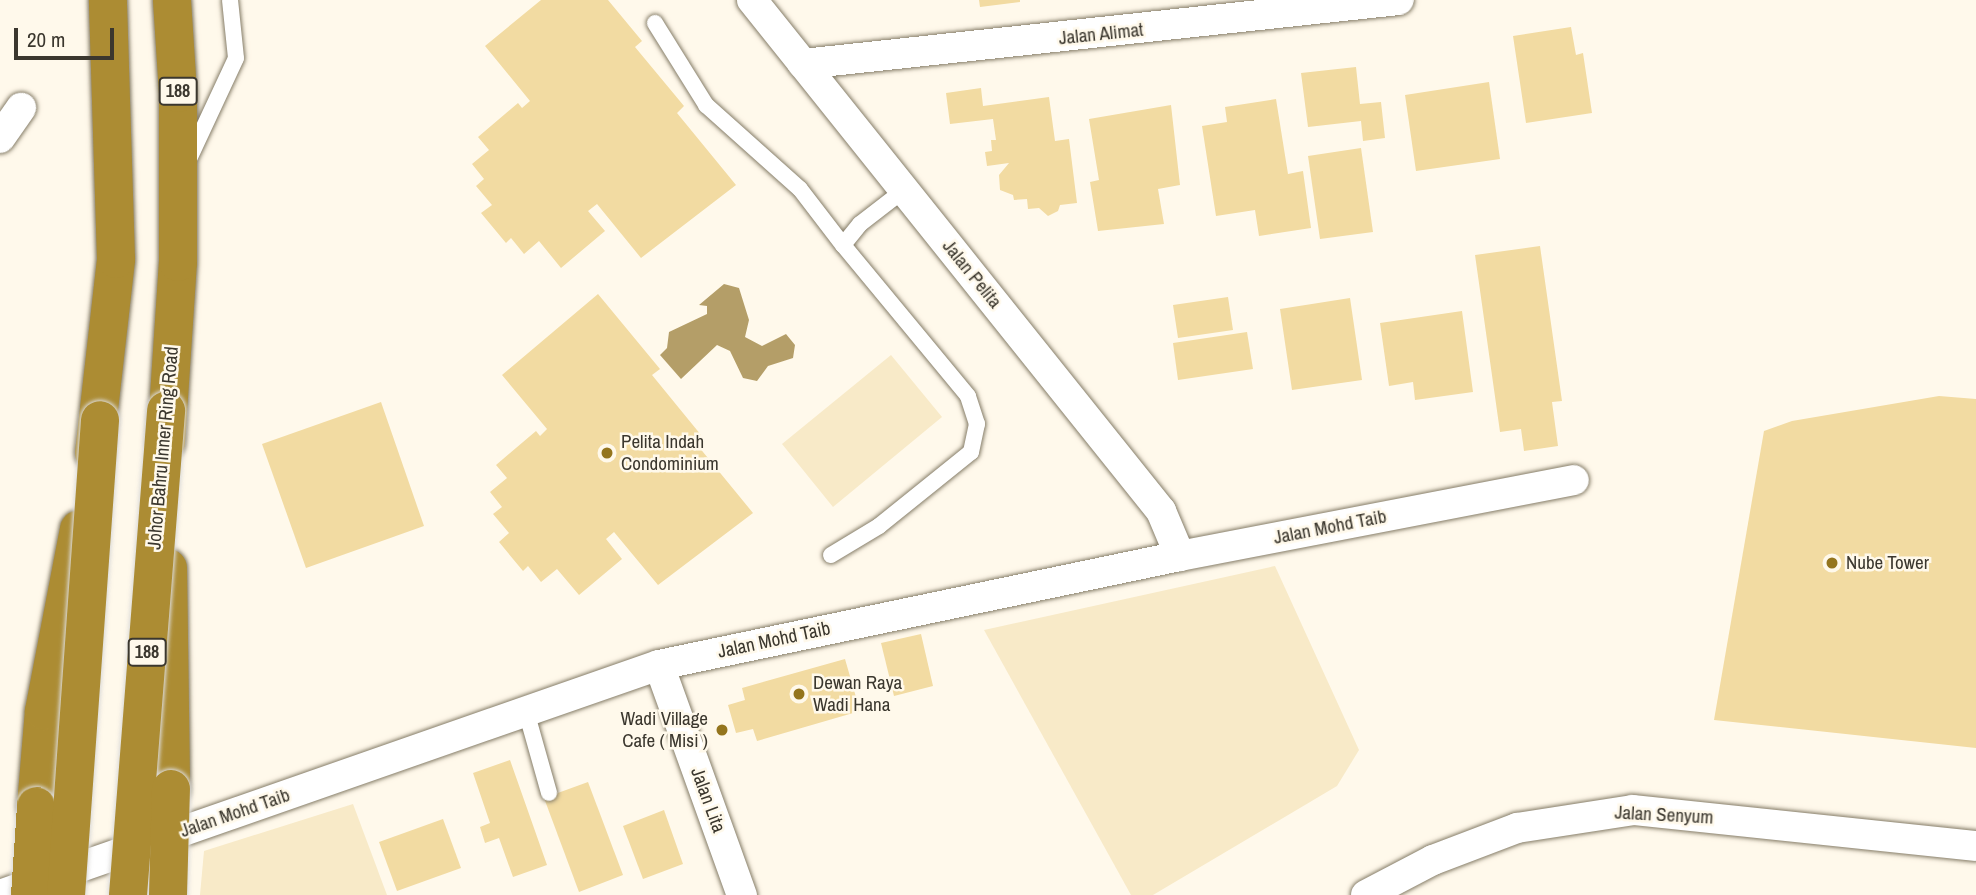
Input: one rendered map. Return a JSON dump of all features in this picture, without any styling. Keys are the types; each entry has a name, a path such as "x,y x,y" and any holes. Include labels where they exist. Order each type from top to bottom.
{"highway":[{"path":"66,895 100,420 116,259 108,0"},
{"name":"Johor Bahru Inner Ring Road","path":"128,895 178,262 172,0"},
{"path":"166,410 171,789 168,895"},
{"path":"30,895 44,711 100,420"}],"street":[{"name":"Jalan Pelita","path":"752,0 1161,511 1180,556"},
{"name":"Jalan Alimat","path":"803,64 1309,6 1399,0"},
{"path":"0,138 21,108"},
{"name":"Jalan Mohd Taib","path":"0,895 659,664 1180,556 1574,480"},
{"name":"Jalan Lita","path":"659,664 742,895"},
{"name":"Jalan Senyum","path":"1366,895 1433,860 1517,828 1633,810 1976,846"}],"lane":[{"path":"178,183 236,58 230,0"},
{"path":"655,23 706,105 800,189 968,396 977,424 971,452 879,526 831,555"},
{"path":"843,245 860,224 904,190"},
{"path":"526,712 549,793"}],"shaded area":[{"path":"724,284 739,288 749,320 745,337 762,346 786,334 795,345 793,358 768,366 757,381 743,378 730,351 717,345 681,379 660,355 667,348 669,332 707,314 707,306 699,305"},
{"path":"891,355 942,417 833,507 782,444"},
{"path":"1275,566 1359,750 1337,786 1153,895 1131,895 984,630"},
{"path":"353,804 387,895 200,895 204,851"}],"building":[{"path":"541,0 608,0 642,41 635,47 684,106 677,113 736,185 641,258 597,204 588,211 605,231 561,268 539,241 524,254 511,238 506,243 481,213 492,205 476,186 484,179 472,164 489,150 478,137 518,103 522,108 530,101 485,46"},
{"path":"979,0 1020,0 1020,2 980,7"},
{"path":"1571,27 1576,55 1583,53 1592,113 1526,123 1513,36"},
{"path":"1356,67 1360,104 1381,102 1385,138 1363,141 1361,121 1308,127 1301,73"},
{"path":"1489,82 1500,159 1416,171 1405,95"},
{"path":"981,88 983,106 1049,97 1055,141 1069,139 1077,203 1060,205 1058,211 1048,216 1039,208 1028,209 1027,199 1014,200 1013,195 1000,190 999,175 1009,163 987,166 985,152 992,151 991,140 996,140 993,119 950,124 946,93"},
{"path":"1276,99 1288,174 1303,171 1311,228 1259,236 1255,210 1216,216 1202,126 1227,122 1225,107"},
{"path":"1171,105 1180,185 1158,189 1164,224 1098,231 1090,182 1099,180 1089,119"},
{"path":"1361,148 1373,232 1320,239 1308,156"},
{"path":"1540,246 1562,401 1552,402 1558,446 1524,451 1521,429 1500,432 1475,255"},
{"name":"Pelita Indah Condominium","path":"598,294 660,369 652,375 701,435 694,441 753,513 658,585 614,532 606,539 622,559 579,595 557,569 541,582 528,566 523,571 499,542 509,533 493,514 502,507 490,492 507,478 496,465 536,431 540,436 547,429 502,375"},
{"path":"1228,297 1233,330 1178,338 1173,305"},
{"path":"1350,298 1362,380 1292,390 1280,309"},
{"path":"1462,311 1473,392 1415,400 1413,382 1389,386 1380,323"},
{"path":"1247,332 1253,369 1178,380 1173,343"},
{"path":"1939,396 1976,399 1976,748 1714,720 1764,431 1792,421"},
{"path":"381,402 424,526 306,568 262,444"},
{"path":"921,634 933,686 894,696 881,643"},
{"name":"Dewan Raya Wadi Hana","path":"845,659 860,711 757,741 753,729 736,733 728,705 745,700 742,688"},
{"path":"510,760 547,865 513,877 499,838 485,843 480,827 490,823 473,773"},
{"path":"588,782 623,875 579,892 544,798"},
{"path":"664,810 683,864 643,879 623,826"},
{"path":"443,819 461,868 397,891 379,842"}],"place":[{"name":"Pelita Indah Condominium","path":"607,453"},
{"name":"Nube Tower","path":"1832,563"},
{"name":"Dewan Raya Wadi Hana","path":"799,694"},
{"name":"Wadi Village Cafe ( Misi )","path":"722,730"}]}
